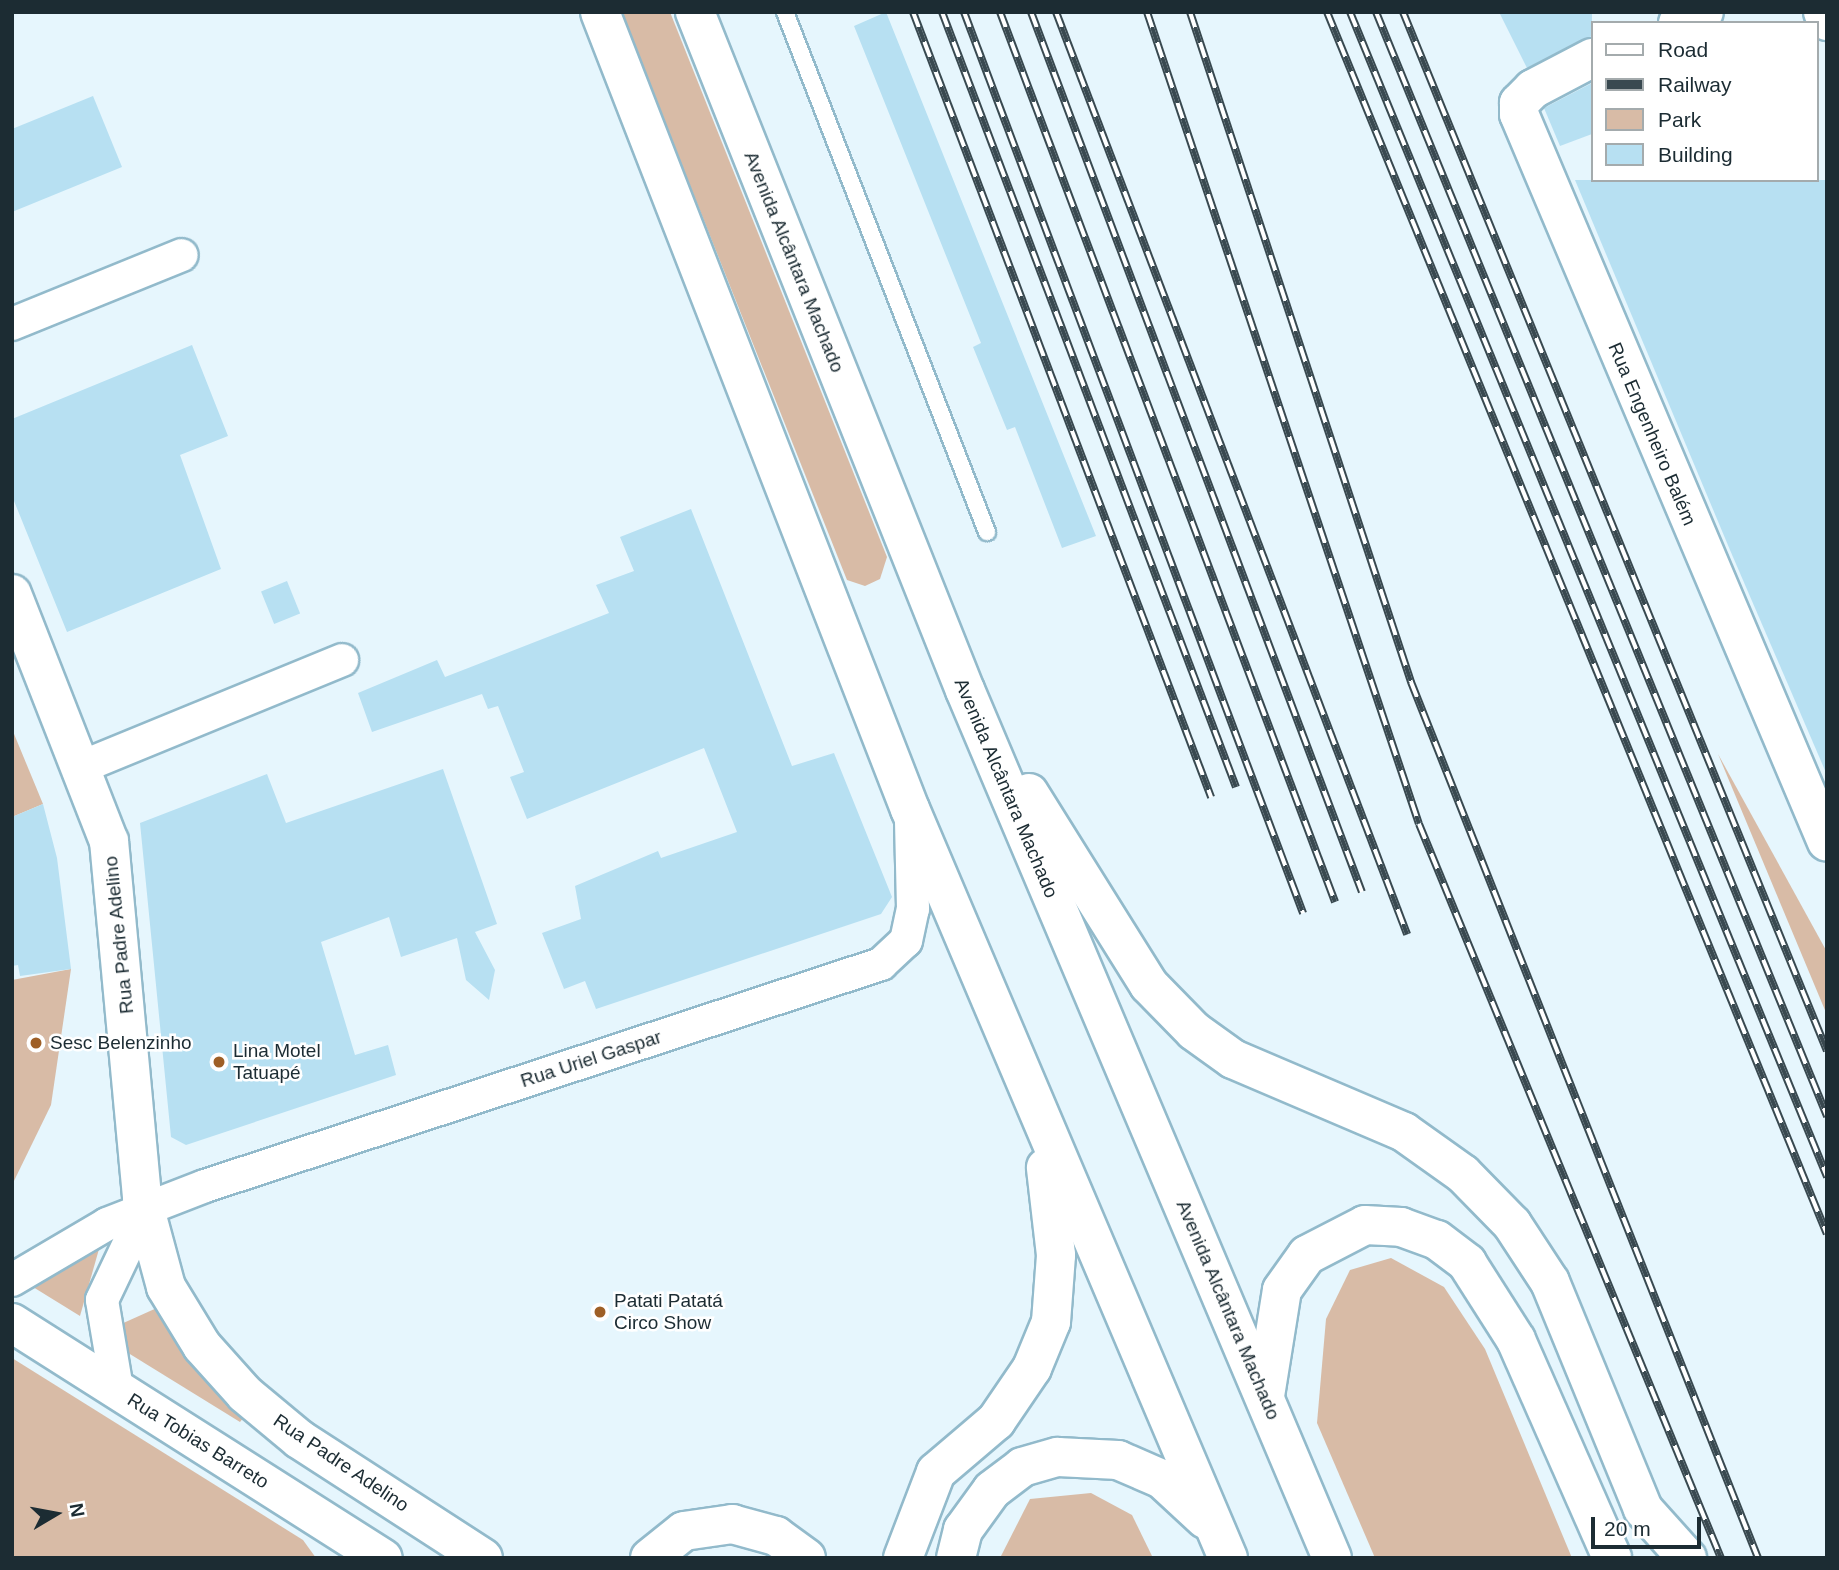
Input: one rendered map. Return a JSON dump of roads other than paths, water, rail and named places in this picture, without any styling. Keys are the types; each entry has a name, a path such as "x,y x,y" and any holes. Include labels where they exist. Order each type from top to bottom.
{"main road":[{"path":"600,12 910,809 1041,1128 1222,1543"},
{"name":"Avenida Alcântara Machado","path":"695,12 964,690 1332,1558"},
{"path":"1683,21 1704,12"},
{"path":"1823,12 1827,21"},
{"name":"Rua Engenheiro Balém","path":"1590,59 1533,89 1520,103 1519,114 1827,842"},
{"name":"Rua Padre Adelino","path":"12,594 83,766 109,841 145,1210 166,1287 202,1346 245,1394 299,1439 483,1558"},
{"path":"964,690 1149,985 1194,1031 1233,1059 1404,1132 1463,1174 1512,1224 1549,1282 1643,1509 1688,1558"},
{"path":"903,1558 936,1472 996,1421 1032,1368 1051,1322 1056,1255 1041,1128"},
{"path":"1265,1396 1282,1290 1307,1255 1365,1225 1401,1227 1437,1240 1467,1263 1516,1340 1612,1558"},
{"name":"Rua Tobias Barreto","path":"12,1323 383,1558"},
{"path":"957,1558 963,1530 992,1490 1022,1467 1058,1457 1118,1460 1162,1479 1222,1543"},
{"path":"650,1558 684,1531 732,1524 776,1536 806,1558"}],"street":[{"path":"12,324 182,255"},
{"path":"83,766 342,660"},
{"name":"Rua Uriel Gaspar","path":"12,1280 79,1238 145,1210 881,964 906,942 913,909 910,809"},
{"path":"117,1389 102,1300 145,1210"}],"lane":[{"path":"785,12 987,532"}],"railway":[{"path":"913,12 1211,797"},
{"path":"942,12 1236,787"},
{"path":"964,12 1303,913"},
{"path":"1000,12 1335,902"},
{"path":"1031,12 1362,892"},
{"path":"1056,12 1407,934"},
{"path":"1147,12 1419,824 1721,1558"},
{"path":"1190,12 1411,682 1758,1558"},
{"path":"1327,12 1827,1234"},
{"path":"1350,12 1827,1177"},
{"path":"1376,12 1827,1116"},
{"path":"1403,12 1827,1051"}],"place":[{"name":"Sesc Belenzinho","path":"36,1043"},
{"name":"Lina Motel Tatuapé","path":"219,1062"},
{"name":"Patati Patatá Circo Show","path":"600,1312"}]}
